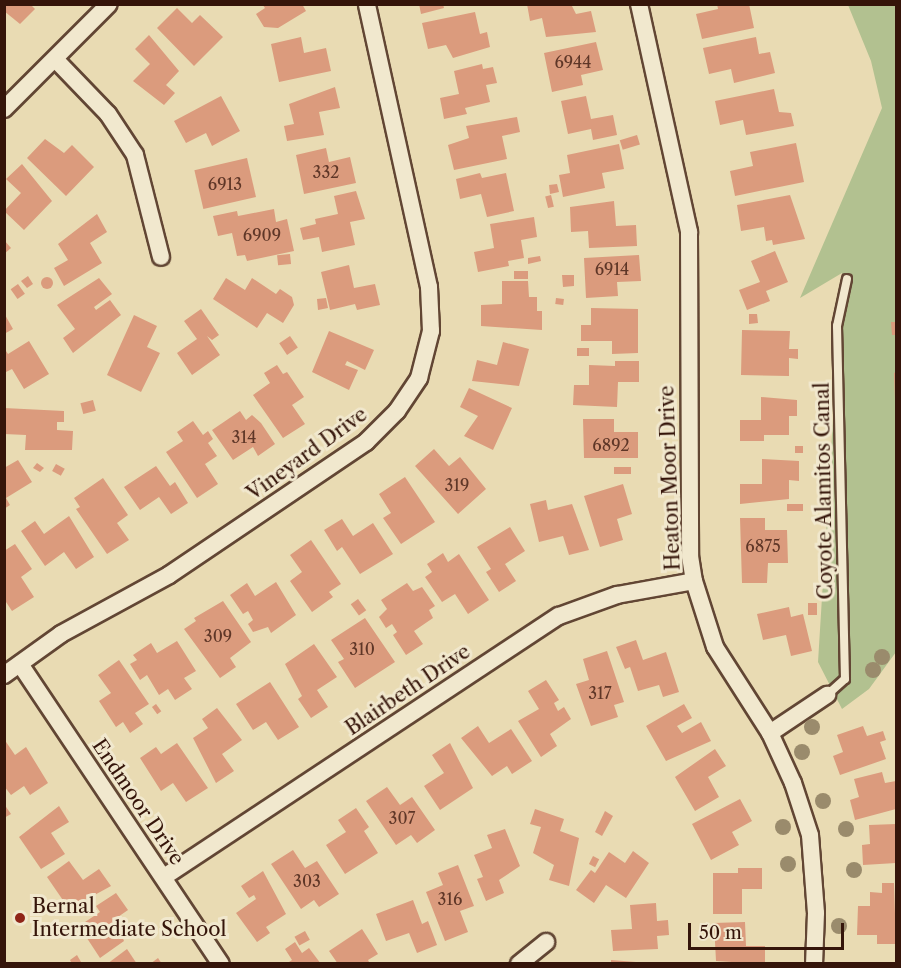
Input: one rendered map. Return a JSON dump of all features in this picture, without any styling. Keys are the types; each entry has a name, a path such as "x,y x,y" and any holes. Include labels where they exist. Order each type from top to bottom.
{"street":[{"path":"4,109 109,4"},
{"name":"Vineyard Drive","path":"4,675 61,634 169,575 366,442 397,411 419,378 431,331 429,286 368,4"},
{"name":"Heaton Moor Drive","path":"639,4 689,232 690,556 694,581 715,647 770,733 793,783 810,836 816,913 814,963"},
{"path":"55,59 108,114 135,155 161,257"},
{"name":"Blairbeth Drive","path":"164,877 559,616 617,595 694,581"},
{"name":"Endmoor Drive","path":"20,664 221,963"},
{"path":"770,733 827,695"},
{"path":"519,963 546,942"}],"lane":[{"name":"Coyote Alamitos Canal","path":"827,695 845,679 837,326 847,279"}],"green space":[{"path":"848,5 896,5 896,652 869,689 842,709 818,662 842,273 800,298 882,108 871,61"}],"building":[{"path":"4,4 30,4 35,9 20,24 4,11"},
{"path":"262,4 302,4 306,11 278,28 264,27 256,14 265,8"},
{"path":"419,4 443,4 444,8 421,14"},
{"path":"527,4 571,4 576,14 591,11 596,32 546,37 542,18 530,21"},
{"path":"717,4 749,4 754,28 702,39 696,14 718,9"},
{"path":"177,8 192,23 200,15 223,37 194,66 157,28"},
{"path":"475,12 480,34 487,32 490,47 453,58 446,45 428,49 422,23"},
{"path":"149,35 179,71 166,85 175,93 164,105 133,81 150,64 135,49"},
{"path":"301,37 304,53 326,48 331,71 279,82 271,44"},
{"path":"756,37 759,54 770,52 775,73 734,83 731,69 709,74 703,48"},
{"path":"596,42 603,70 581,75 583,85 552,92 544,53"},
{"path":"482,64 483,69 493,67 497,83 486,85 490,102 465,108 467,114 444,119 440,98 459,94 454,71"},
{"path":"335,87 340,108 319,112 324,135 287,141 284,126 294,124 289,104"},
{"path":"774,89 779,112 791,113 794,126 746,135 743,120 720,125 715,101"},
{"path":"221,96 240,131 212,146 206,133 186,143 174,121"},
{"path":"586,96 591,119 613,115 617,135 593,140 591,129 568,134 561,101"},
{"path":"517,117 520,132 502,136 507,159 454,170 448,145 469,138 466,126"},
{"path":"637,135 640,145 623,150 620,140"},
{"path":"45,139 64,153 72,145 94,167 66,196 27,158"},
{"path":"796,143 804,182 735,196 730,171 753,166 750,152"},
{"path":"619,144 624,169 602,173 605,188 563,197 559,175 570,173 567,155"},
{"path":"326,148 329,162 350,157 356,183 304,194 296,155"},
{"path":"247,158 256,197 203,209 194,170"},
{"path":"22,164 52,201 24,230 4,211 21,193 6,179"},
{"path":"480,173 482,178 506,173 514,211 487,217 481,194 460,199 456,179"},
{"path":"557,184 559,192 550,194 549,185"},
{"path":"356,191 365,219 350,222 355,245 322,252 319,237 303,240 300,228 316,224 315,219 338,214 334,196"},
{"path":"551,195 554,207 548,208 545,196"},
{"path":"790,195 805,239 773,245 772,240 766,241 764,227 741,231 737,205"},
{"path":"614,201 616,226 636,225 637,246 589,248 588,231 571,232 570,207"},
{"path":"274,209 276,222 287,219 294,251 247,261 245,255 237,256 232,233 218,236 213,216 237,211 238,216"},
{"path":"97,214 107,232 90,243 102,263 64,286 54,268 68,260 58,244"},
{"path":"534,217 537,237 521,240 524,258 508,261 509,266 478,272 474,252 494,248 490,224"},
{"path":"4,240 11,248 4,254"},
{"path":"775,251 788,282 766,291 770,301 747,310 739,290 760,282 751,261"},
{"path":"290,254 291,264 278,265 277,255"},
{"path":"639,255 641,281 617,282 618,296 586,298 584,258"},
{"path":"540,256 541,261 528,264 528,258"},
{"path":"349,265 354,288 375,284 380,305 357,310 355,304 330,310 321,272"},
{"path":"514,271 528,271 528,279 514,279"},
{"path":"562,275 574,275 574,286 563,287"},
{"path":"28,276 33,284 27,288 21,281"},
{"path":"49,277 52,278 52,288 45,289 42,288 41,281 42,278"},
{"path":"99,278 112,294 94,307 96,310 110,300 121,315 73,353 63,338 75,329 57,305"},
{"path":"226,278 245,290 252,278 276,294 280,289 292,297 294,305 283,323 267,313 257,328 213,299"},
{"path":"502,281 528,281 529,297 537,297 537,311 542,311 542,330 481,326 481,305 502,304"},
{"path":"18,284 25,294 18,299 11,289"},
{"path":"326,298 328,308 318,310 317,299"},
{"path":"556,298 564,299 563,305 555,304"},
{"path":"591,308 638,309 638,353 612,354 612,341 581,341 581,325 591,325"},
{"path":"201,309 219,335 212,340 207,336 220,355 192,375 177,353 197,339 184,321"},
{"path":"4,313 13,329 4,334"},
{"path":"749,314 757,314 758,323 749,324"},
{"path":"134,315 157,326 147,347 160,353 141,392 107,375"},
{"path":"891,322 896,322 896,335 892,335"},
{"path":"742,330 790,331 789,349 798,349 798,359 789,358 789,376 741,375"},
{"path":"329,331 374,350 365,370 347,361 345,365 358,370 349,390 312,372"},
{"path":"290,336 298,348 287,355 279,343"},
{"path":"29,341 49,374 24,389 12,369 4,373 4,348 8,354"},
{"path":"503,342 529,349 519,386 472,381 477,360 497,365"},
{"path":"577,348 589,348 589,356 577,356"},
{"path":"615,361 639,361 639,382 618,382 617,407 573,405 574,385 589,385 589,365 615,366"},
{"path":"277,365 283,374 287,372 304,397 292,405 305,424 283,438 253,395 270,383 264,373"},
{"path":"896,372 896,400 895,400 894,373"},
{"path":"469,388 512,408 493,450 464,436 478,416 460,407"},
{"path":"761,397 797,400 797,416 789,416 789,435 764,435 764,441 740,441 740,420 761,420"},
{"path":"93,400 96,411 83,414 80,403"},
{"path":"4,408 64,411 64,422 57,422 57,430 73,431 72,450 25,450 26,435 4,434"},
{"path":"240,411 246,420 252,415 261,423 275,444 258,456 253,447 233,460 212,430"},
{"path":"583,419 614,419 614,432 638,432 638,458 584,458"},
{"path":"193,421 203,435 208,431 213,439 208,443 217,456 205,464 218,484 197,498 166,452 183,441 177,432"},
{"path":"795,446 803,446 803,453 795,453"},
{"path":"434,449 449,466 460,457 486,489 458,514 415,466"},
{"path":"762,459 799,461 799,481 789,480 789,499 740,504 740,484 762,484"},
{"path":"18,460 32,482 6,498 10,505 4,509 4,468"},
{"path":"37,463 44,468 40,472 33,468"},
{"path":"56,464 65,469 61,476 52,471"},
{"path":"156,466 170,486 175,482 188,503 171,514 159,497 140,510 124,487"},
{"path":"614,467 631,467 631,474 614,474"},
{"path":"405,477 435,522 401,544 383,518 391,513 379,494"},
{"path":"103,478 128,515 117,523 129,540 107,554 76,509 80,507 74,498"},
{"path":"623,484 632,514 617,519 623,540 600,547 584,496"},
{"path":"546,500 548,510 572,504 589,550 569,555 563,536 539,542 530,504"},
{"path":"787,504 803,504 803,511 787,511"},
{"path":"69,516 94,557 76,569 64,552 45,566 21,531 35,521 44,534"},
{"path":"740,518 765,518 765,530 787,530 788,563 768,563 767,583 742,583"},
{"path":"342,519 353,536 373,523 393,554 360,574 342,547 337,551 324,530"},
{"path":"510,527 525,551 505,564 516,581 499,592 486,572 491,569 477,547"},
{"path":"311,540 341,584 329,592 333,597 312,612 290,581 302,572 290,555"},
{"path":"15,544 32,569 21,577 34,597 12,611 4,599 4,551"},
{"path":"443,553 448,562 459,554 489,600 468,614 455,594 442,602 425,577 432,572 427,564"},
{"path":"276,582 296,615 271,633 268,627 253,632 248,624 253,620 248,611 243,614 230,595 247,583 255,596"},
{"path":"407,583 413,591 422,587 435,606 429,610 433,618 414,631 423,644 406,655 393,635 397,632 392,624 386,628 379,617 387,609 381,600"},
{"path":"358,599 366,610 359,616 351,604"},
{"path":"223,601 251,642 230,658 236,667 220,678 184,629 196,621 194,618"},
{"path":"808,603 817,603 817,615 808,615"},
{"path":"789,607 791,617 803,614 812,651 791,656 786,635 763,640 757,614"},
{"path":"365,618 395,662 355,688 338,662 344,659 331,640"},
{"path":"636,640 643,660 666,652 679,692 663,697 659,685 638,691 630,667 625,669 616,647"},
{"path":"177,641 196,671 184,678 192,689 175,700 168,689 159,695 147,675 140,680 130,664 137,660 133,655 151,643 157,653"},
{"path":"314,644 337,677 317,690 328,707 311,718 298,699 302,696 285,664"},
{"path":"607,651 624,702 614,705 618,717 591,726 576,684 589,680 583,659"},
{"path":"119,660 149,704 135,713 143,724 130,733 123,722 116,727 99,701 111,693 98,675"},
{"path":"546,680 559,700 554,703 558,711 564,707 571,719 550,734 557,746 541,757 518,721 539,709 528,691"},
{"path":"270,682 299,727 278,740 266,722 253,730 236,704"},
{"path":"156,704 161,711 157,714 152,707"},
{"path":"684,704 692,718 677,726 682,733 701,722 711,741 666,761 646,726"},
{"path":"217,708 242,740 222,754 234,771 216,783 193,738 208,728 202,719"},
{"path":"478,726 489,743 511,729 532,761 512,774 507,766 492,776 461,738"},
{"path":"863,726 867,736 883,731 886,740 880,742 886,759 840,775 833,756 843,752 837,735"},
{"path":"4,739 15,755 26,747 48,783 30,795 24,786 11,795 4,786"},
{"path":"177,743 208,788 186,802 173,783 161,791 140,758 156,747 161,754"},
{"path":"450,743 473,788 440,810 424,786 444,773 432,755"},
{"path":"715,749 726,766 708,777 719,797 695,811 675,777"},
{"path":"882,772 885,783 896,781 896,809 855,820 850,800 859,797 854,779"},
{"path":"387,787 400,805 412,797 435,830 417,843 411,835 396,845 366,801"},
{"path":"740,799 752,821 732,832 739,845 711,860 692,824"},
{"path":"4,804 11,814 4,818"},
{"path":"59,806 69,822 51,833 65,854 41,869 19,837"},
{"path":"356,808 369,827 364,831 378,853 345,874 326,845 346,832 338,820"},
{"path":"535,809 564,819 560,831 579,838 569,886 549,880 554,865 533,853 541,827 530,824"},
{"path":"605,811 613,816 602,836 595,832"},
{"path":"896,824 896,863 863,865 862,845 870,844 869,825"},
{"path":"505,829 520,866 499,880 504,893 486,901 477,879 483,877 474,855 492,848 487,835"},
{"path":"293,850 305,868 317,861 339,894 319,907 314,900 301,909 271,864"},
{"path":"633,851 649,863 626,898 606,885 594,903 576,890 591,870 595,873 609,852 625,863"},
{"path":"593,856 599,859 595,867 589,864"},
{"path":"69,861 83,880 99,869 111,886 69,909 47,877"},
{"path":"458,865 474,906 460,911 468,932 445,941 426,892 443,885 438,873"},
{"path":"738,868 762,868 762,889 742,889 742,914 713,914 713,873 738,873"},
{"path":"263,871 286,914 266,927 270,933 257,942 236,913 256,899 254,895 249,898 241,886"},
{"path":"882,883 894,883 896,944 877,944 877,935 857,935 858,906 870,906 870,892 882,893"},
{"path":"116,893 128,910 115,919 124,941 100,958 79,926 100,912 96,906"},
{"path":"413,900 422,924 428,921 437,945 417,953 409,933 386,941 376,914"},
{"path":"656,903 657,921 668,920 669,935 657,936 658,949 613,951 611,930 632,929 630,905"},
{"path":"745,922 746,946 765,946 765,964 716,961 714,923"},
{"path":"362,929 378,954 368,960 370,964 338,964 329,951"},
{"path":"305,931 310,940 299,946 295,937"},
{"path":"295,942 302,953 309,948 321,964 286,964 292,960 285,949"},
{"path":"127,949 137,964 107,964"},
{"path":"77,955 81,962 72,964 70,960"},
{"path":"158,958 162,964 150,964"},
{"path":"611,960 636,962 636,964 611,964"}],"place":[{"name":"Bernal Intermediate School","path":"20,918"}]}
